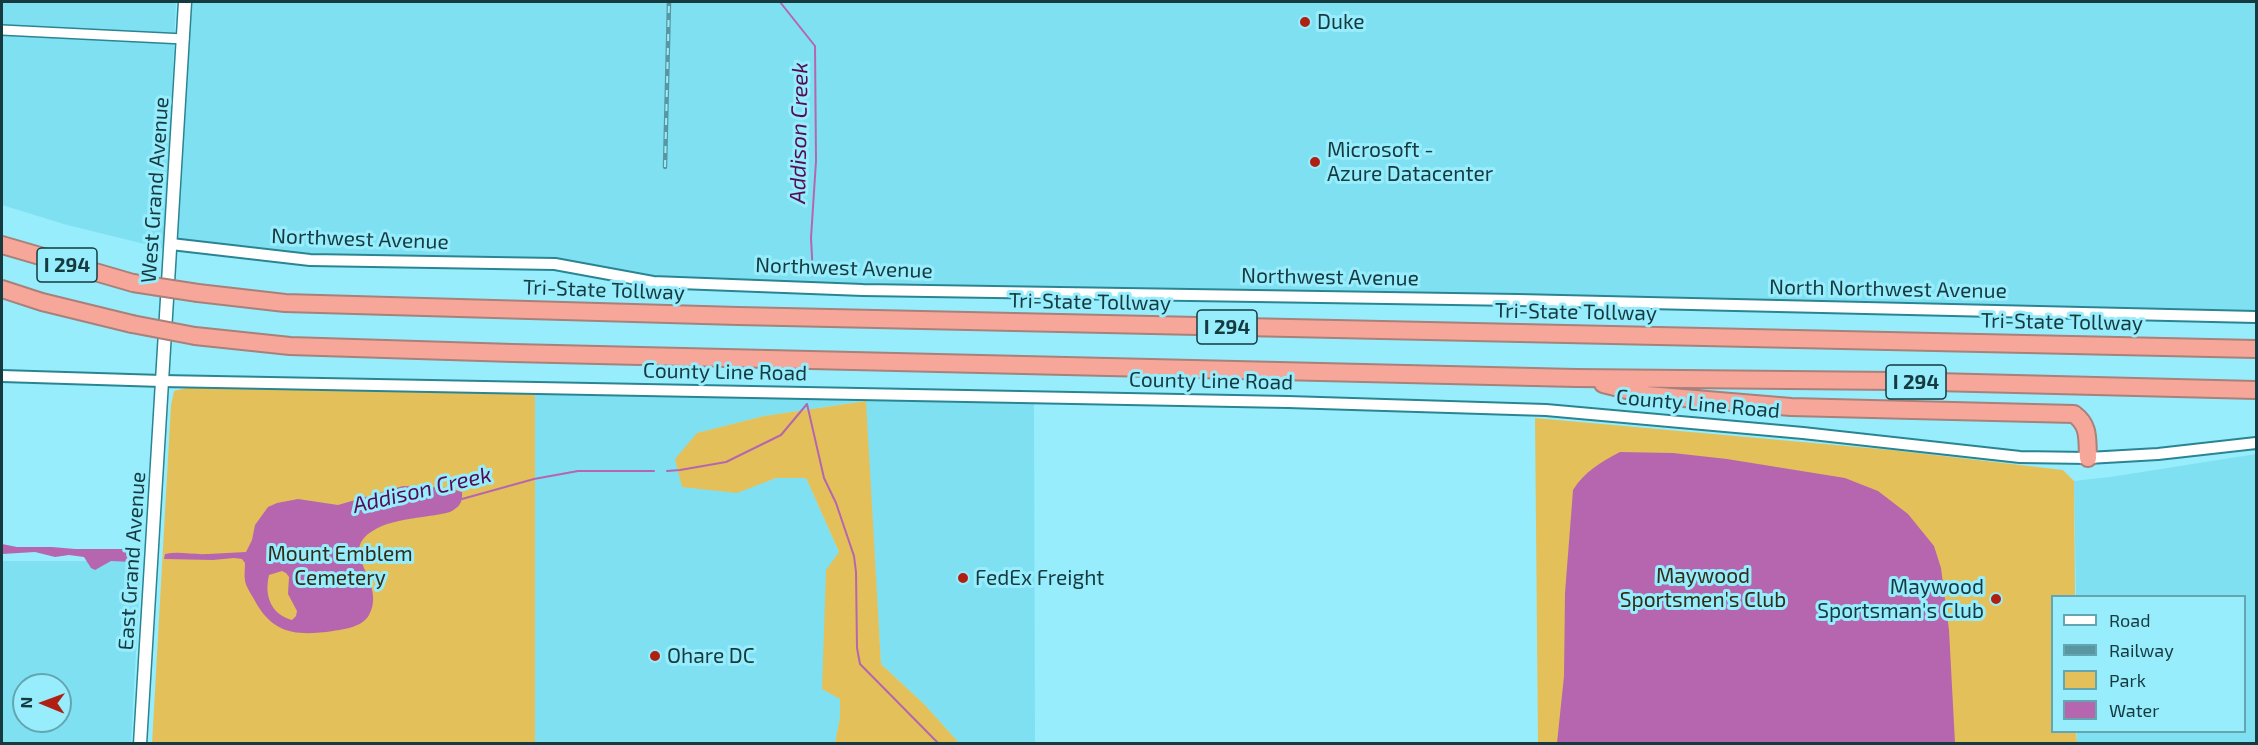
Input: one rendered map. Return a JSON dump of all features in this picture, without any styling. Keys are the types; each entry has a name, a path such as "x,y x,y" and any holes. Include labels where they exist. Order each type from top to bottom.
{"highway":[{"name":"Tri-State Tollway","path":"2,245 133,283 285,303 568,312 2256,349"},
{"name":"I 294","path":"2,289 42,302 132,324 195,336 290,346 1576,378 1907,381 2256,390"},
{"path":"1576,378 1647,395 1791,407 2074,414 2082,420 2086,430 2088,458"}],"main road":[{"name":"West Grand Avenue","path":"162,381 185,2"},
{"name":"East Grand Avenue","path":"140,744 162,381"}],"street":[{"path":"2,30 184,39"},
{"name":"Northwest Avenue","path":"171,243 310,260 555,264 653,282 863,290 1518,300"},
{"name":"North Northwest Avenue","path":"1518,300 2256,316"},
{"name":"County Line Road","path":"2,376 1276,402 1535,410 1803,433 2020,457 2088,458 2158,454 2256,443"}],"shaded area":[{"path":"2,2 176,2 165,249 67,225 2,205"},
{"path":"185,2 2256,2 2256,317 653,282 555,264 310,260 171,244"},
{"path":"535,392 1034,404 1035,743 959,743 925,705 881,664 865,401 764,416 698,433 761,483 776,478 806,478 839,552 840,717 835,743 535,744"},
{"path":"2256,454 2256,743 2077,743 2077,733 2246,733 2246,595 2076,595 2074,481"},
{"path":"2,561 141,561 131,743 2,744"}],"green space":[{"name":"Mount Emblem Cemetery","path":"190,387 535,392 535,743 152,744 171,405 174,391"},
{"path":"866,401 881,664 925,705 959,743 835,743 840,717 840,699 822,689 826,570 839,552 806,478 776,478 737,493 682,487 675,459 697,433 764,416"},
{"name":"Maywood Sportsmen's Club","path":"1535,418 1891,450 2063,470 2074,481 2075,595 2051,595 2051,733 2076,733 2077,743 1538,743"}],"water":[{"name":"Maywood Sportsmen's Club","path":"1620,452 1673,453 1727,459 1845,478 1878,491 1908,514 1934,546 1941,568 1949,630 1955,743 1557,743 1564,676 1565,593 1573,490 1588,472"},
{"path":"403,486 449,488 462,492 460,504 450,512 393,522 372,531 364,538 360,546 360,554 373,593 373,604 366,619 348,628 298,633 279,627 262,612 248,589 245,579 245,563 242,559 164,559 165,554 170,553 246,552 252,540 255,525 268,507 277,503 298,499 338,505","holes":["282,571 289,577 288,594 297,611 292,620 274,609 268,590 269,575"]},
{"path":"2,544 17,547 126,549 137,556 132,562 111,561 95,570 84,557 69,555 55,557 35,552 2,554"}],"waterway":[{"name":"Addison Creek","path":"780,2 815,46 816,161 811,238 813,276"},
{"path":"807,404 824,478 836,503 854,556 857,648 860,664 939,744"},
{"name":"Addison Creek","path":"667,471 726,462 781,435 807,404"},
{"name":"Addison Creek","path":"462,499 534,479 578,471 654,471"}],"railway":[{"path":"665,167 669,2"}],"place":[{"name":"Duke","path":"1305,22"},
{"name":"Microsoft - Azure Datacenter","path":"1315,162"},
{"name":"FedEx Freight","path":"963,578"},
{"name":"Maywood Sportsman's Club","path":"1996,599"},
{"name":"Ohare DC","path":"655,656"}]}
